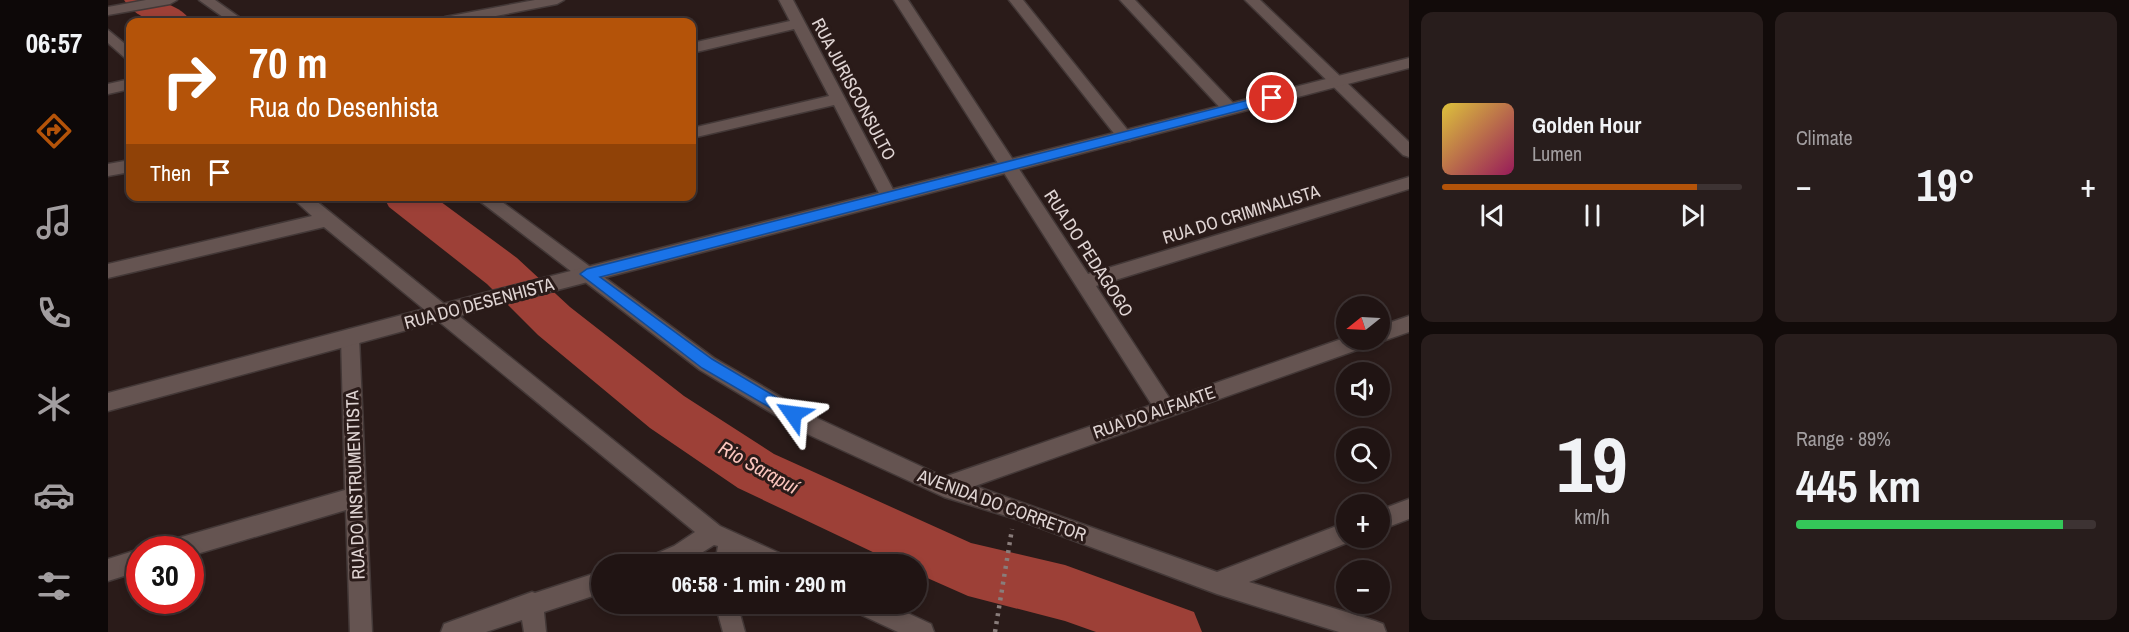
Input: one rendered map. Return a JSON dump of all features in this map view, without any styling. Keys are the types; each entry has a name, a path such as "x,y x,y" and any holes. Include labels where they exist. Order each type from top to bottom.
{"street":[{"path":"108,11 169,0"},
{"path":"206,0 232,18"},
{"path":"465,18 557,0"},
{"name":"RUA JURISCONSULTO","path":"786,0 889,197"},
{"name":"RUA DO PEDAGOGO","path":"901,0 1165,408"},
{"path":"1016,0 1125,137"},
{"path":"1127,0 1230,109"},
{"path":"1254,2 1275,0"},
{"path":"1254,2 1409,151"},
{"path":"696,47 798,24"},
{"path":"108,35 126,51"},
{"name":"RUA DO DESENHISTA","path":"108,402 587,274 1409,63"},
{"path":"108,89 126,85"},
{"path":"696,132 838,99"},
{"path":"108,170 126,167"},
{"name":"RUA DO CRIMINALISTA","path":"1084,282 1409,183"},
{"path":"304,201 721,537 757,554"},
{"name":"AVENIDA DO CORRETOR","path":"488,201 707,364 812,426 944,487 1016,509 1216,583 1375,632"},
{"path":"108,271 325,220"},
{"path":"1390,331 1409,324"},
{"name":"RUA DO INSTRUMENTISTA","path":"350,337 361,632"},
{"name":"RUA DO ALFAIATE","path":"944,487 1336,349"},
{"path":"204,541 355,497"},
{"path":"1390,516 1409,509"},
{"path":"682,554 721,537"},
{"path":"721,537 724,554"},
{"path":"1216,583 1336,537"},
{"path":"108,570 126,564"},
{"path":"452,632 531,603 591,585"},
{"path":"531,603 535,632"},
{"path":"729,614 734,632"},
{"path":"885,614 923,632"}],"path":[{"path":"995,632 1016,509"}],"waterway":[{"name":"Rio Sarapuí","path":"141,0 169,18"},
{"name":"Rio Sarapuí","path":"410,201 502,271 554,321 667,412 756,471 968,569 1065,593 1174,632"}],"route":[{"path":"793,414 707,364 587,274 1272,98"}]}
